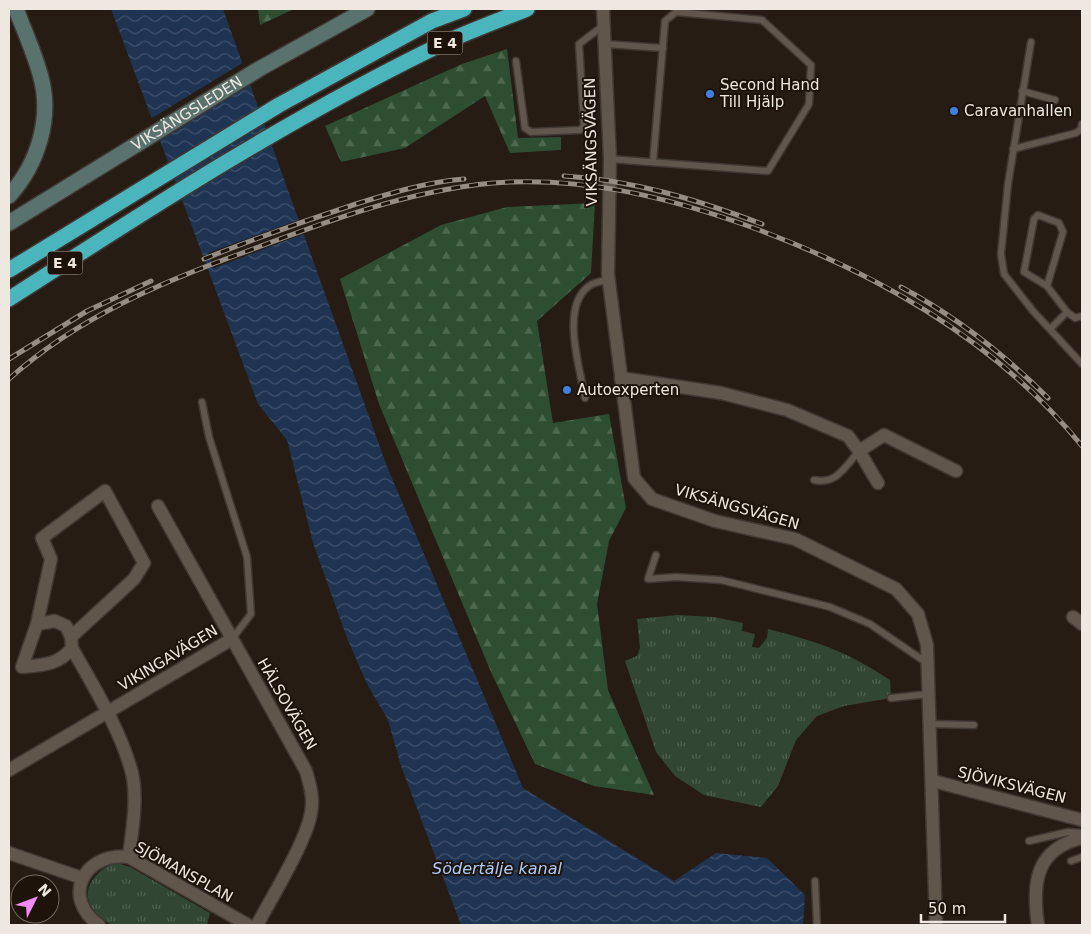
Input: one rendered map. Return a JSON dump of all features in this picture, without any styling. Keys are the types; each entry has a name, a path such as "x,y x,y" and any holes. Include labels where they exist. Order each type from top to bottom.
{"highway":[{"name":"E 4","path":"9,270 180,163 359,60 432,21 464,9"},
{"name":"E 4","path":"9,299 184,188 366,84 447,42 527,9"}],"main road":[{"path":"9,196 23,181 36,152 44,123 41,75 16,9"},
{"name":"VIKSÄNGSLEDEN","path":"9,223 259,68 367,9"}],"street":[{"name":"VIKSÄNGSVÄGEN","path":"603,9 610,159 608,280 634,478 652,498 715,521 795,539 896,589 918,614 927,645 933,781 936,925"},
{"path":"621,378 722,393 788,410 848,436 878,483"},
{"path":"858,451 884,435 956,471"},
{"path":"105,491 144,563 134,579 71,643 65,657 52,663 22,667 37,624 51,559 42,538 105,491"},
{"name":"HÄLSOVÄGEN","path":"158,506 306,771 312,793 311,814 303,836 257,925"},
{"path":"37,624 55,621 66,626 71,643 108,712 132,774 135,810 129,857"},
{"name":"VIKINGAVÄGEN","path":"9,770 232,639"},
{"name":"SJÖVIKSVÄGEN","path":"933,781 1082,820"},
{"path":"1038,925 1034,892 1044,860 1069,841 1082,838"},
{"path":"9,853 82,878 80,892 82,906 90,919 99,925"},
{"name":"SJÖMANSPLAN","path":"82,878 90,867 101,859 115,856 129,857 248,925"}],"lane":[{"path":"610,159 768,171 809,104 811,65 762,20 676,12 665,21 653,162"},
{"path":"516,61 525,128 531,132 580,130 584,126 579,44 604,26"},
{"path":"1030,42 1008,184 1001,254 1004,274 1033,311 1051,328 1082,364"},
{"path":"604,44 663,48"},
{"path":"1022,91 1055,100"},
{"path":"1013,149 1076,133 1082,124"},
{"path":"1047,286 1063,232 1059,223 1038,215 1034,219 1024,272 1047,286 1067,312 1075,318 1082,316"},
{"path":"584,398 572,321 578,300 589,286 608,280"},
{"path":"1051,328 1067,312"},
{"name":"VIKINGAVÄGEN","path":"202,402 209,437 247,557 251,614 232,639"},
{"path":"814,480 825,483 834,479 858,451"},
{"path":"656,556 648,580 676,577 721,580 830,607 870,624 928,664"},
{"path":"891,698 929,694"},
{"path":"931,724 974,725"},
{"path":"1029,841 1068,832 1082,833"},
{"path":"1071,862 1082,857"},
{"path":"815,881 817,925"}],"green space":[{"path":"258,9 294,9 260,25"},
{"path":"507,49 518,138 561,137 561,150 510,153 485,96 405,148 341,162 325,126 462,64"},
{"path":"595,203 591,273 537,321 553,423 609,414 626,508 609,541 597,604 608,690 654,795 594,786 535,764 491,672 379,404 340,279 441,225 507,207"},
{"path":"677,615 714,617 743,623 742,631 755,634 752,647 759,648 767,638 768,629 832,648 890,680 891,698 844,706 817,716 796,740 778,786 761,807 704,795 675,776 656,752 625,661 637,656 640,648 637,619"},
{"path":"114,862 130,867 210,913 207,925 111,925 93,909 89,901 88,892 95,876"}],"water":[{"name":"Södertälje kanal","path":"111,9 223,9 386,464 523,788 674,881 716,853 767,858 805,895 803,925 461,925 401,766 388,720 367,684 347,638 313,543 287,440 258,404"}],"pier":[{"path":"244,62 251,82 157,140 149,120"},
{"path":"301,219 306,233 214,268 208,253"}],"railway":[{"path":"564,176 590,178 665,192 762,224"},
{"path":"204,259 279,230 369,200 423,185 464,179"},
{"path":"9,379 62,338 120,304 181,276 305,230 397,200 461,187 493,183 559,183 624,191 688,206 798,245 844,266 932,314 973,342 1012,374 1048,408 1082,446"},
{"path":"9,359 87,311 151,281"},
{"path":"901,287 960,323 1014,366 1048,398"}],"place":[{"name":"Second Hand Till Hjälp","path":"710,94"},
{"name":"Caravanhallen","path":"954,111"},
{"name":"Autoexperten","path":"567,390"}]}
